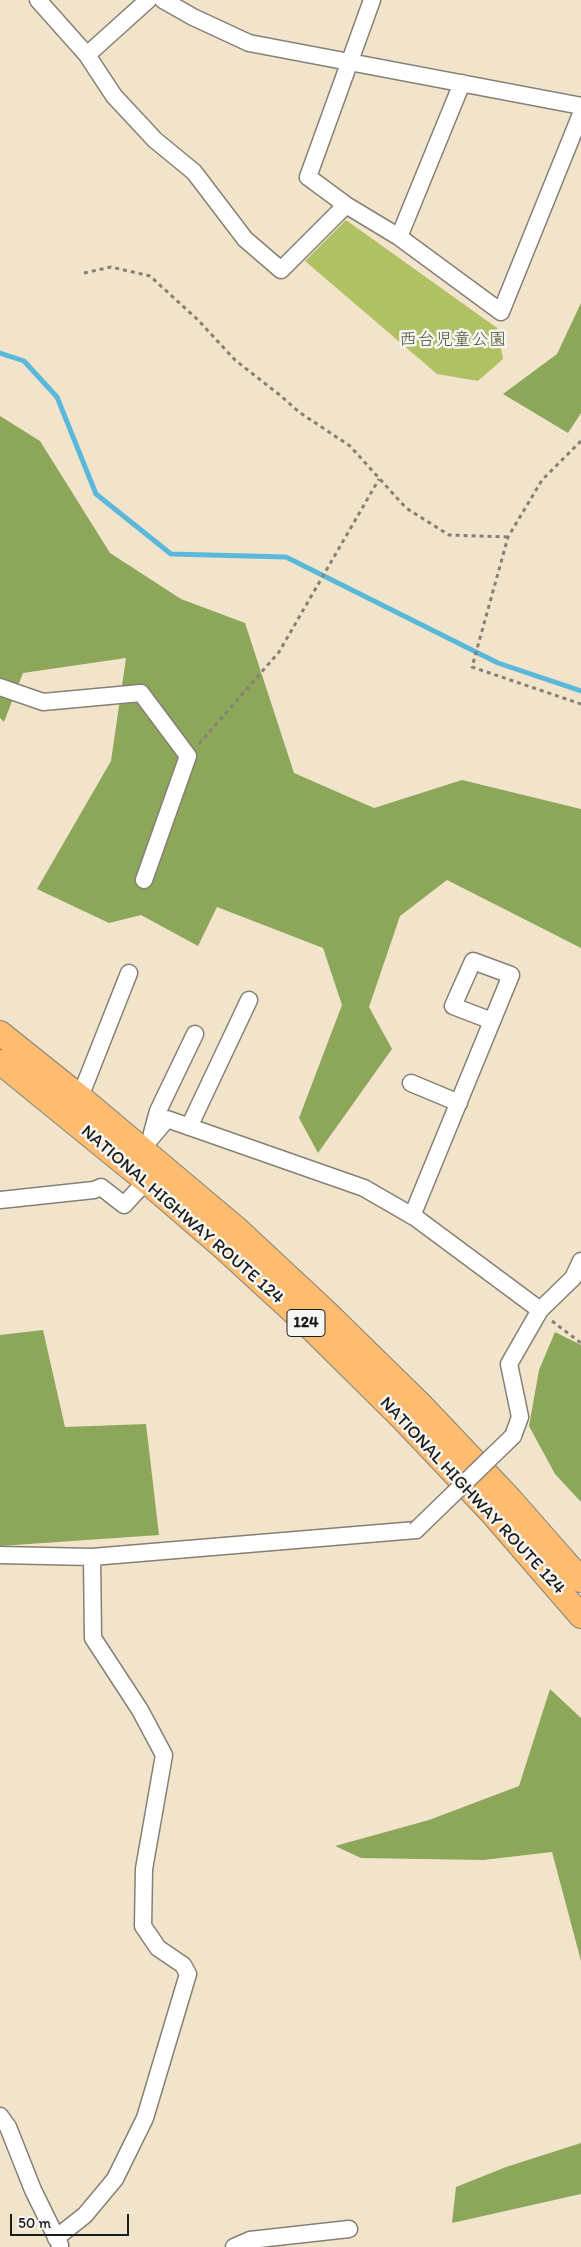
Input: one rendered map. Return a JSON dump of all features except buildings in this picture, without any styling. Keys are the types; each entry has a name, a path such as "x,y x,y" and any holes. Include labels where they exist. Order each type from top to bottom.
{"highway":[{"name":"NATIONAL HIGHWAY ROUTE 124","path":"0,1033 80,1097 238,1230 420,1404 510,1500 581,1580"},
{"name":"NATIONAL HIGHWAY ROUTE 124","path":"0,1062 141,1150 146,1181 225,1249 311,1328 403,1419 491,1512 581,1616"}],"street":[{"path":"38,0 87,55 114,96 155,140 194,172 245,239 281,270 346,204"},
{"path":"87,55 148,0"},
{"path":"163,0 193,17 249,43 581,106"},
{"path":"372,0 308,178 399,237 501,312 581,114"},
{"path":"399,237 462,83"},
{"path":"0,686 43,702 141,693 188,756 144,880"},
{"path":"80,1097 129,973"},
{"path":"189,1127 248,1000"},
{"path":"412,1216 492,1021"},
{"path":"141,1150 195,1034"},
{"path":"411,1083 459,1103"},
{"path":"141,1150 166,1119 364,1188 412,1216 540,1310"},
{"path":"0,1200 94,1190 101,1187 124,1205 146,1181"},
{"path":"0,1555 92,1557 416,1530 513,1436 520,1417 509,1364 540,1310 573,1278 581,1261"},
{"path":"0,2116 8,2127 33,2190 58,2242 85,2215 115,2179 145,2118 188,1974 182,1965 158,1948 143,1926 144,1869 154,1803 164,1755 140,1710 93,1638 92,1557"},
{"path":"234,2247 250,2240 349,2229"}],"path":[{"path":"84,273 111,267 150,276 198,320 235,360 299,412 350,446 406,508 449,535 508,537"},
{"path":"581,441 542,480 508,537 472,667 581,704"},
{"path":"188,756 279,652 379,479"},
{"path":"540,1310 581,1343"}],"green space":[{"name":"西台児童公園","path":"346,220 497,328 503,359 478,381 437,374 305,261"},
{"path":"581,303 581,413 568,433 503,394 557,354"},
{"path":"0,416 40,441 110,553 181,599 245,623 294,773 374,808 462,780 581,809 581,948 447,880 400,916 369,1007 392,1049 318,1153 299,1118 342,1005 323,948 217,907 198,946 141,915 109,923 37,889 111,761 126,658 23,673 4,722 0,718"},
{"path":"43,1330 65,1427 146,1424 159,1535 0,1546 0,1335"},
{"path":"555,1332 581,1345 581,1502 555,1474 529,1426 539,1370"},
{"path":"550,1689 581,1718 581,1961 552,1852 483,1860 361,1858 335,1846 429,1820 519,1786"},
{"path":"581,2143 581,2194 452,2223 456,2187 506,2167"}],"waterway":[{"path":"0,353 24,361 57,397 96,494 171,554 286,557 498,663 581,691"}]}
